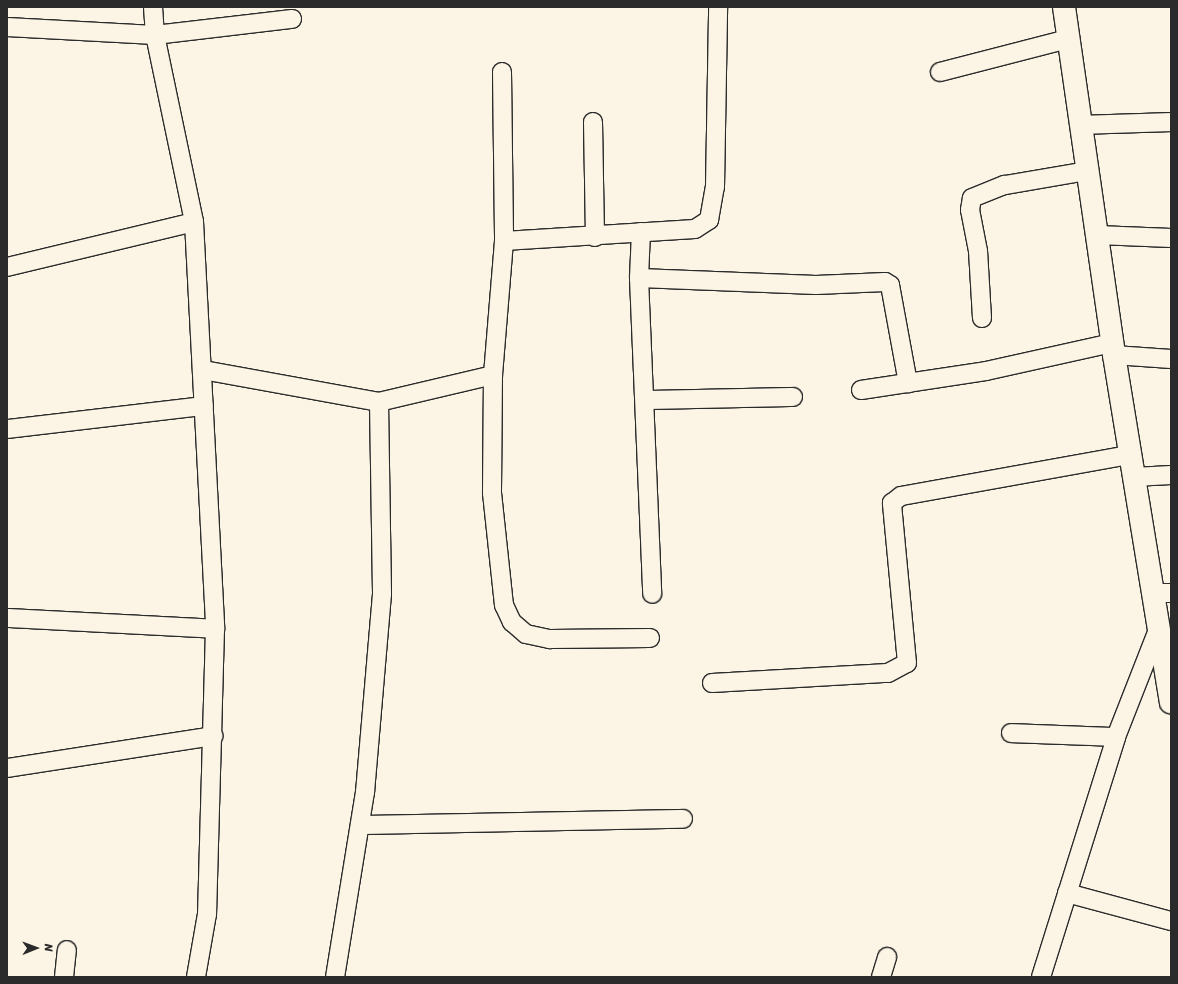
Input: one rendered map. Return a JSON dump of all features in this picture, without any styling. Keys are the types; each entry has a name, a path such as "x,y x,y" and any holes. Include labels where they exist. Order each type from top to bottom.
{"street":[{"path":"153,7 155,35 194,222 203,370 215,629 214,736 206,914 196,977"},
{"path":"504,241 595,237 641,232 695,229 709,220 715,187 718,7"},
{"path":"1041,977 1116,737 1159,627 1163,593 1134,477 1130,455 1080,125 1064,7"},
{"path":"7,27 155,35 292,19"},
{"path":"940,72 1068,39"},
{"path":"502,72 504,241 493,375 492,493 504,605 512,622 526,634 550,639 650,638"},
{"path":"593,122 595,237"},
{"path":"1080,125 1171,122"},
{"path":"982,318 978,250 970,210 972,198 1005,185 1087,171"},
{"path":"7,267 194,222"},
{"path":"641,232 639,278 646,400 652,594"},
{"path":"1097,235 1171,238"},
{"path":"639,278 816,285 885,282 890,285 908,383"},
{"path":"861,390 986,371 1113,349 1171,359"},
{"path":"203,370 379,402 493,375"},
{"path":"646,400 794,397"},
{"path":"335,977 360,825 382,594 379,402"},
{"path":"7,429 204,406"},
{"path":"712,683 888,673 907,663 892,503 900,496 1130,455"},
{"path":"1134,477 1171,475"},
{"path":"7,618 215,629"},
{"path":"1159,627 1171,702"},
{"path":"1011,733 1116,737"},
{"path":"7,768 214,736"},
{"path":"360,825 683,819"},
{"path":"1067,893 1171,921"},
{"path":"64,977 67,950"},
{"path":"881,977 887,957"}]}
